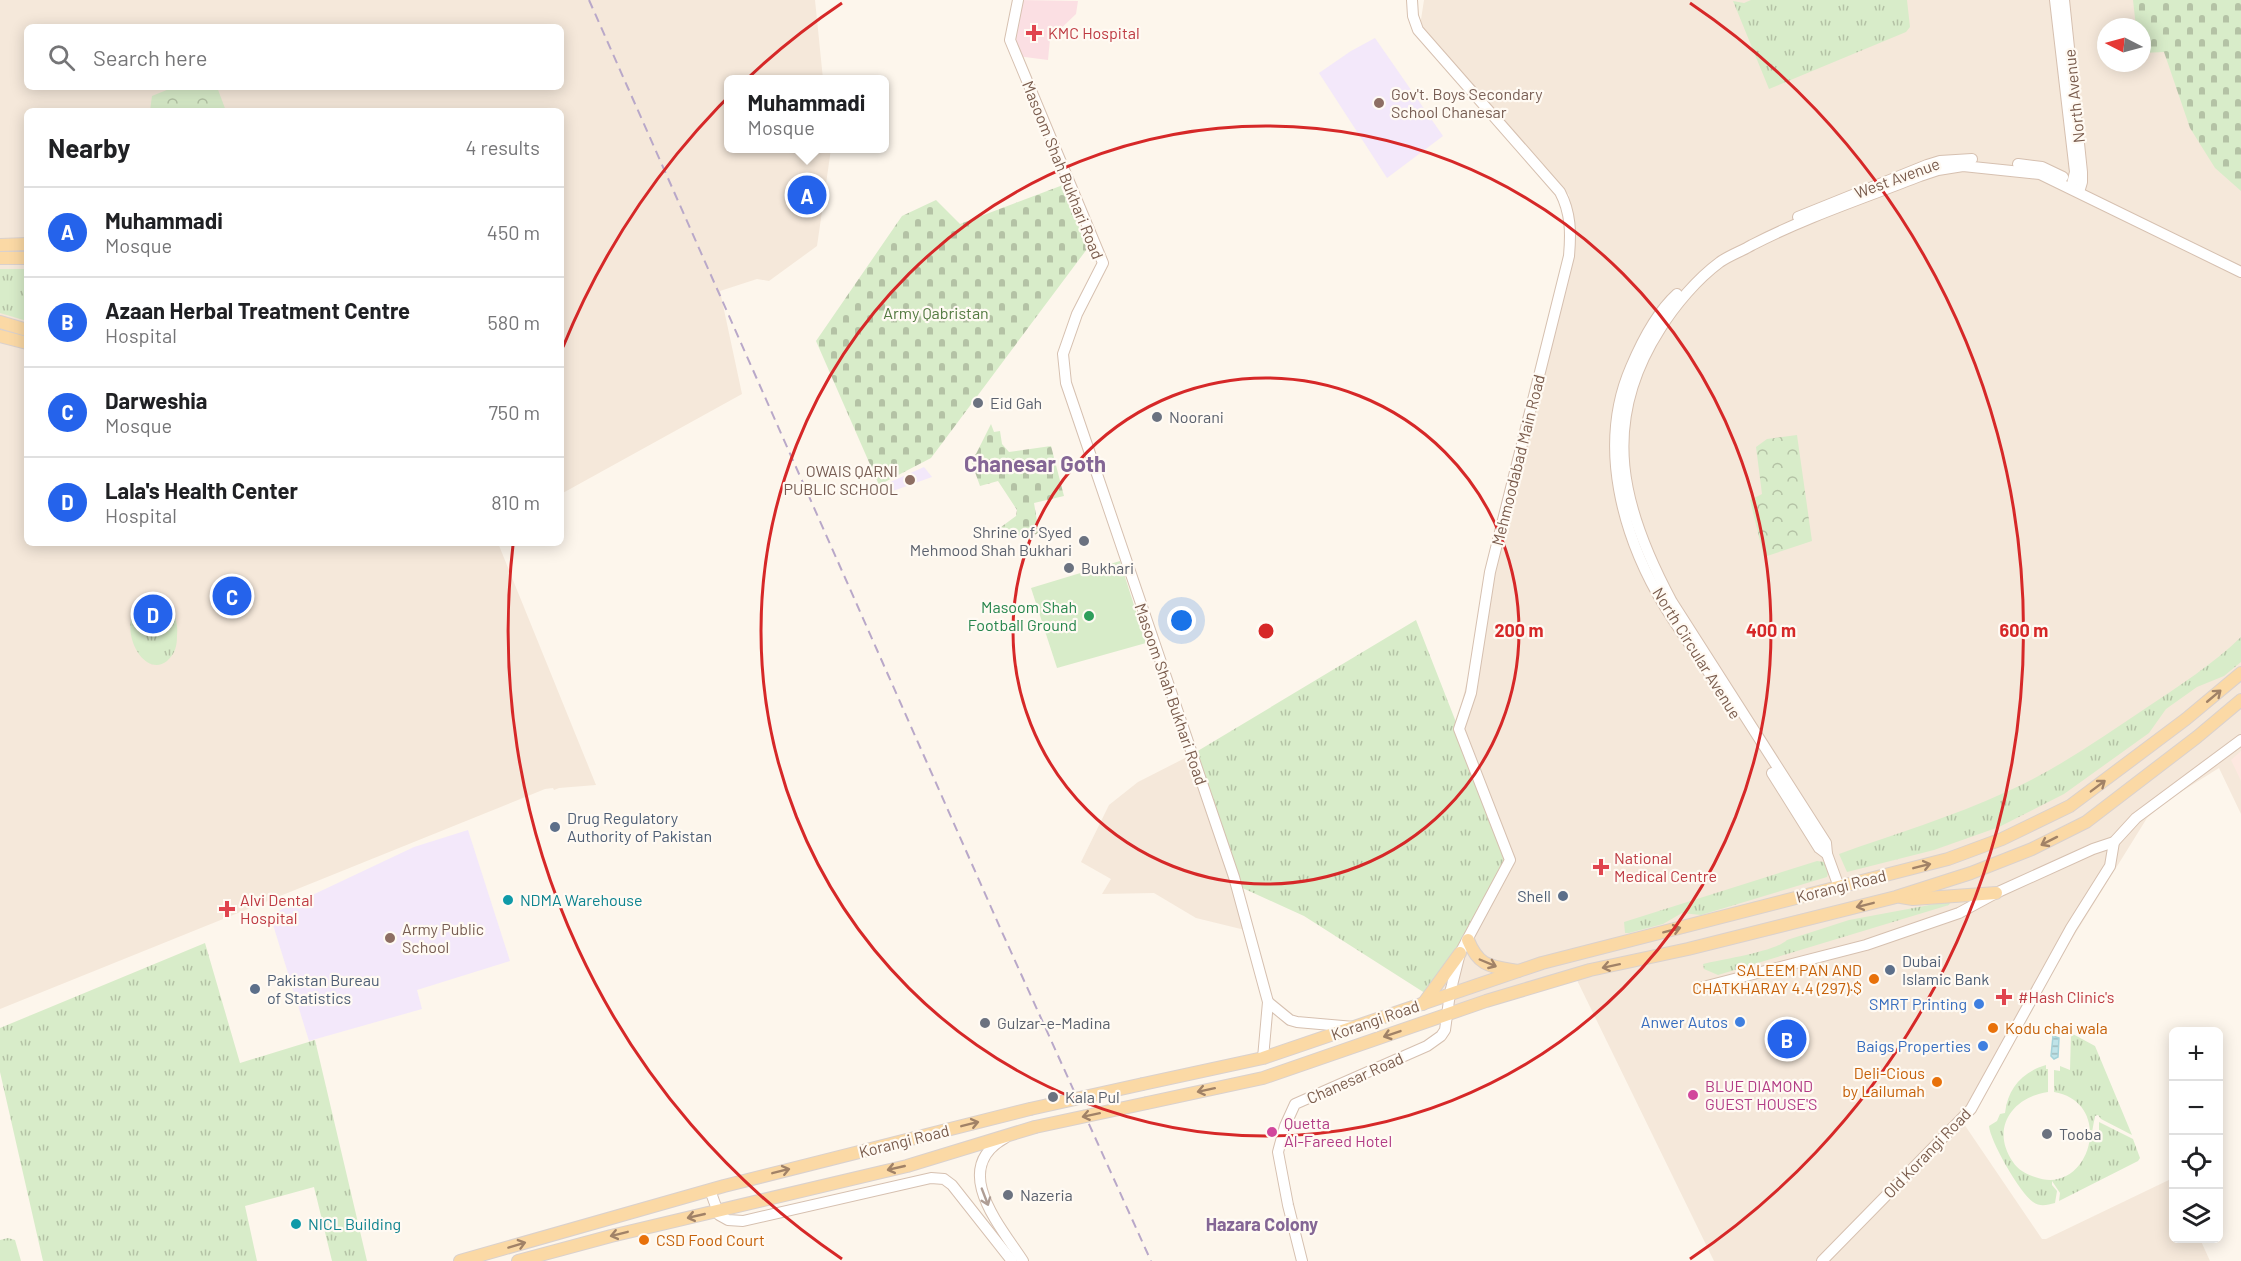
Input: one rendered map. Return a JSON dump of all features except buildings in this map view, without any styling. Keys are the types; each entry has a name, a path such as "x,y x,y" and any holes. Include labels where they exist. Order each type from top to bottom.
{"main road":[{"path":"0,245 24,244"},
{"path":"0,258 24,258"},
{"path":"0,322 24,329"},
{"path":"0,336 24,342"},
{"name":"Korangi Road","path":"460,1261 710,1190 1030,1109 1263,1058 1542,963 1948,859 2002,839 2054,815 2094,789 2186,719 2241,673"},
{"name":"Korangi Road","path":"518,1261 675,1220 907,1166 1035,1127 1263,1078 1447,1015 1590,970 1688,949 1896,897 1971,873 2032,849 2086,822 2199,736 2241,700"},
{"path":"1896,897 1913,899 1996,893"},
{"path":"1423,1004 1464,946 1481,962 1520,972"}],"street":[{"name":"Masoom Shah Bukhari Road","path":"1018,0 1010,40 1103,263 1077,314 1063,354 1066,383 1234,877 1268,1002 1263,1058"},
{"name":"Mehmoodabad Main Road","path":"1412,0 1413,16 1418,30 1560,192 1570,220 1569,256 1490,572 1471,693 1459,729 1510,860 1464,946 1450,993"},
{"name":"North Avenue","path":"2055,0 2076,187"},
{"name":"North Avenue","path":"2064,0 2082,172 2076,187"},
{"name":"West Avenue","path":"1672,303 1717,256 1761,232 1927,165 1964,159 2042,166 2076,187 2241,273"},
{"name":"West Avenue","path":"1672,303 1720,262 1774,234 1925,175 1964,166 2040,174 2076,187 2241,266"},
{"name":"North Circular Avenue","path":"1672,303 1641,344 1623,386 1616,418 1614,450 1618,487 1629,526 1644,565 1664,606 1723,694 1819,848 1827,854 1839,887"},
{"path":"1703,987 1866,945 1959,913 1996,893 2093,849 2114,842 2136,818 2241,740"},
{"name":"Old Korangi Road","path":"1822,1261 1971,1109 2071,928 2110,866 2114,842"},
{"path":"2093,849 2110,866"},
{"name":"Chanesar Road","path":"1302,1261 1278,1152 1285,1126 1295,1104 1427,1046 1443,1034 1447,1026 1450,993"},
{"path":"1268,1002 1290,1020 1297,1022 1356,1027"},
{"path":"1013,1134 990,1148 980,1167 979,1178 981,1192 987,1205 1023,1261"},
{"path":"710,1190 719,1215 728,1220 744,1221 907,1183 940,1178 952,1185 1012,1261"}],"shaded area":[{"path":"0,0 815,0 823,75 724,75 724,153 830,153 817,246 769,281 757,279 720,291 742,394 564,492 564,108 24,108 24,546 499,546 596,785 545,789 0,1009"},
{"name":"KMC Hospital","path":"1018,0 1078,1 1076,14 1050,39 1048,60 1017,56 1010,40"},
{"path":"1424,0 2241,0 2241,814 2219,768 2168,800 2147,818 2067,947 1964,1124 2042,1239 2169,1180 2169,1243 2202,1243 2210,1261 1714,1261 1573,972 1449,1007 1430,988 1455,731 1573,237 1569,195 1420,26"},
{"name":"Gov't. Boys Secondary School Chanesar","path":"1375,38 1443,136 1387,178 1319,73"},
{"name":"OWAIS QARNI PUBLIC SCHOOL","path":"924,467 932,477 890,492 888,483"},
{"path":"2241,751 2241,781 2231,760"},
{"path":"1191,755 1249,931 1196,918 1154,893 1102,894 1111,879 1081,862 1109,805 1138,782"},
{"name":"Army Public School","path":"468,830 510,961 417,990 422,1009 309,1041 270,915 414,847"}],"green space":[{"path":"1751,0 1907,0 1910,27 1906,32 1769,89 1733,1 1744,3"},
{"path":"2133,0 2241,0 2241,191 2215,168 2190,128 2164,52 2151,53 2151,18 2135,18"},
{"path":"167,90 218,90 225,108 150,108 152,96"},
{"name":"Army Qabristan","path":"1063,185 1087,249 931,458 879,485 816,341 902,216 936,200 960,224"},
{"path":"0,269 24,269 24,320 0,313"},
{"path":"991,424 994,432 1000,431 1002,444 1009,452 1051,446 1064,496 1034,503 1039,533 1023,536 997,530 1016,516 1017,510 998,481 980,486 970,458 976,454"},
{"path":"1797,435 1812,541 1764,557 1750,500 1762,494 1756,447 1767,439"},
{"name":"Masoom Shah Football Ground","path":"1120,561 1146,643 1057,668 1031,588"},
{"path":"161,595 174,614 177,640 172,656 167,661 156,665 146,661 138,652 132,639 130,625 134,612 144,601"},
{"path":"1416,620 1510,860 1467,935 1428,995 1304,916 1236,885 1191,755"},
{"path":"2241,637 2241,662 2224,676 2197,687 2166,709 2149,733 2064,794 1999,827 1934,850 1847,872 1839,854 1965,809 2043,774 2183,683"},
{"path":"1817,861 1824,862 1828,871 1827,877 1701,915 1682,913 1663,924 1625,933 1624,922"},
{"path":"1951,901 1949,905 1718,975 1704,969 1703,964 1760,952 1787,940 1849,920"},
{"path":"205,943 240,1063 315,1040 367,1261 332,1261 314,1187 245,1206 257,1261 43,1261 0,1072 0,1028"},
{"path":"2071,1033 2095,1046 2132,1135 2101,1119 2098,1115 2095,1116 2092,1132 2095,1134 2099,1132 2099,1122 2133,1139 2140,1158 2059,1201 2060,1193 2052,1181 2057,1191 2055,1203 2041,1205 2027,1197 2014,1178 1994,1143 1989,1126 1997,1121 2000,1114 2005,1113 2009,1096 2018,1082 2030,1072 2046,1065 2048,1092 2024,1100 2008,1116 2004,1127 2006,1150 2017,1167 2035,1177 2054,1180 2070,1174 2081,1162 2088,1146 2090,1129 2085,1113 2073,1100 2054,1092 2054,1070 2060,1071 2060,1066 2070,1070"},
{"path":"8,1238 15,1240 21,1261 0,1261 0,1240"}],"water":[{"path":"2053,1036 2059,1038 2058,1057 2054,1059 2051,1056"}],"railway":[{"path":"589,0 1002,932 1151,1261"}],"place":[{"name":"KMC Hospital","path":"1034,33"},
{"name":"Gov't. Boys Secondary School Chanesar","path":"1379,103"},
{"name":"Muhammadi","path":"807,195"},
{"name":"Eid Gah","path":"978,403"},
{"name":"Noorani","path":"1157,417"},
{"name":"OWAIS QARNI PUBLIC SCHOOL","path":"910,480"},
{"name":"Shrine of Syed Mehmood Shah Bukhari","path":"1084,541"},
{"name":"Bukhari","path":"1069,568"},
{"name":"Darweshia","path":"232,596"},
{"name":"Lala's Health Center","path":"153,614"},
{"name":"Masoom Shah Football Ground","path":"1089,616"},
{"name":"Drug Regulatory Authority of Pakistan","path":"555,827"},
{"name":"National Medical Centre","path":"1601,867"},
{"name":"Shell","path":"1563,896"},
{"name":"NDMA Warehouse","path":"508,900"},
{"name":"Alvi Dental Hospital","path":"227,909"},
{"name":"Army Public School","path":"390,938"},
{"name":"Dubai Islamic Bank","path":"1890,970"},
{"name":"SALEEM PAN AND CHATKHARAY 4.4 (297)·$","path":"1874,979"},
{"name":"Pakistan Bureau of Statistics","path":"255,989"},
{"name":"#Hash Clinic's","path":"2004,997"},
{"name":"SMRT Printing","path":"1979,1004"},
{"name":"Anwer Autos","path":"1740,1022"},
{"name":"Gulzar-e-Madina","path":"985,1023"},
{"name":"Kodu chai wala","path":"1993,1028"},
{"name":"Azaan Herbal Treatment Centre","path":"1787,1039"},
{"name":"Baigs Properties","path":"1983,1046"},
{"name":"Deli-Cious by Lailumah","path":"1937,1082"},
{"name":"BLUE DIAMOND GUEST HOUSE'S","path":"1693,1095"},
{"name":"Kala Pul","path":"1053,1097"},
{"name":"Quetta Al-Fareed Hotel","path":"1272,1132"},
{"name":"Tooba","path":"2047,1134"},
{"name":"Nazeria","path":"1008,1195"},
{"name":"NICL Building","path":"296,1224"},
{"name":"CSD Food Court","path":"644,1240"}],"district":[{"name":"Chanesar Goth","path":"1035,464"},
{"name":"Hazara Colony","path":"1262,1225"}]}
